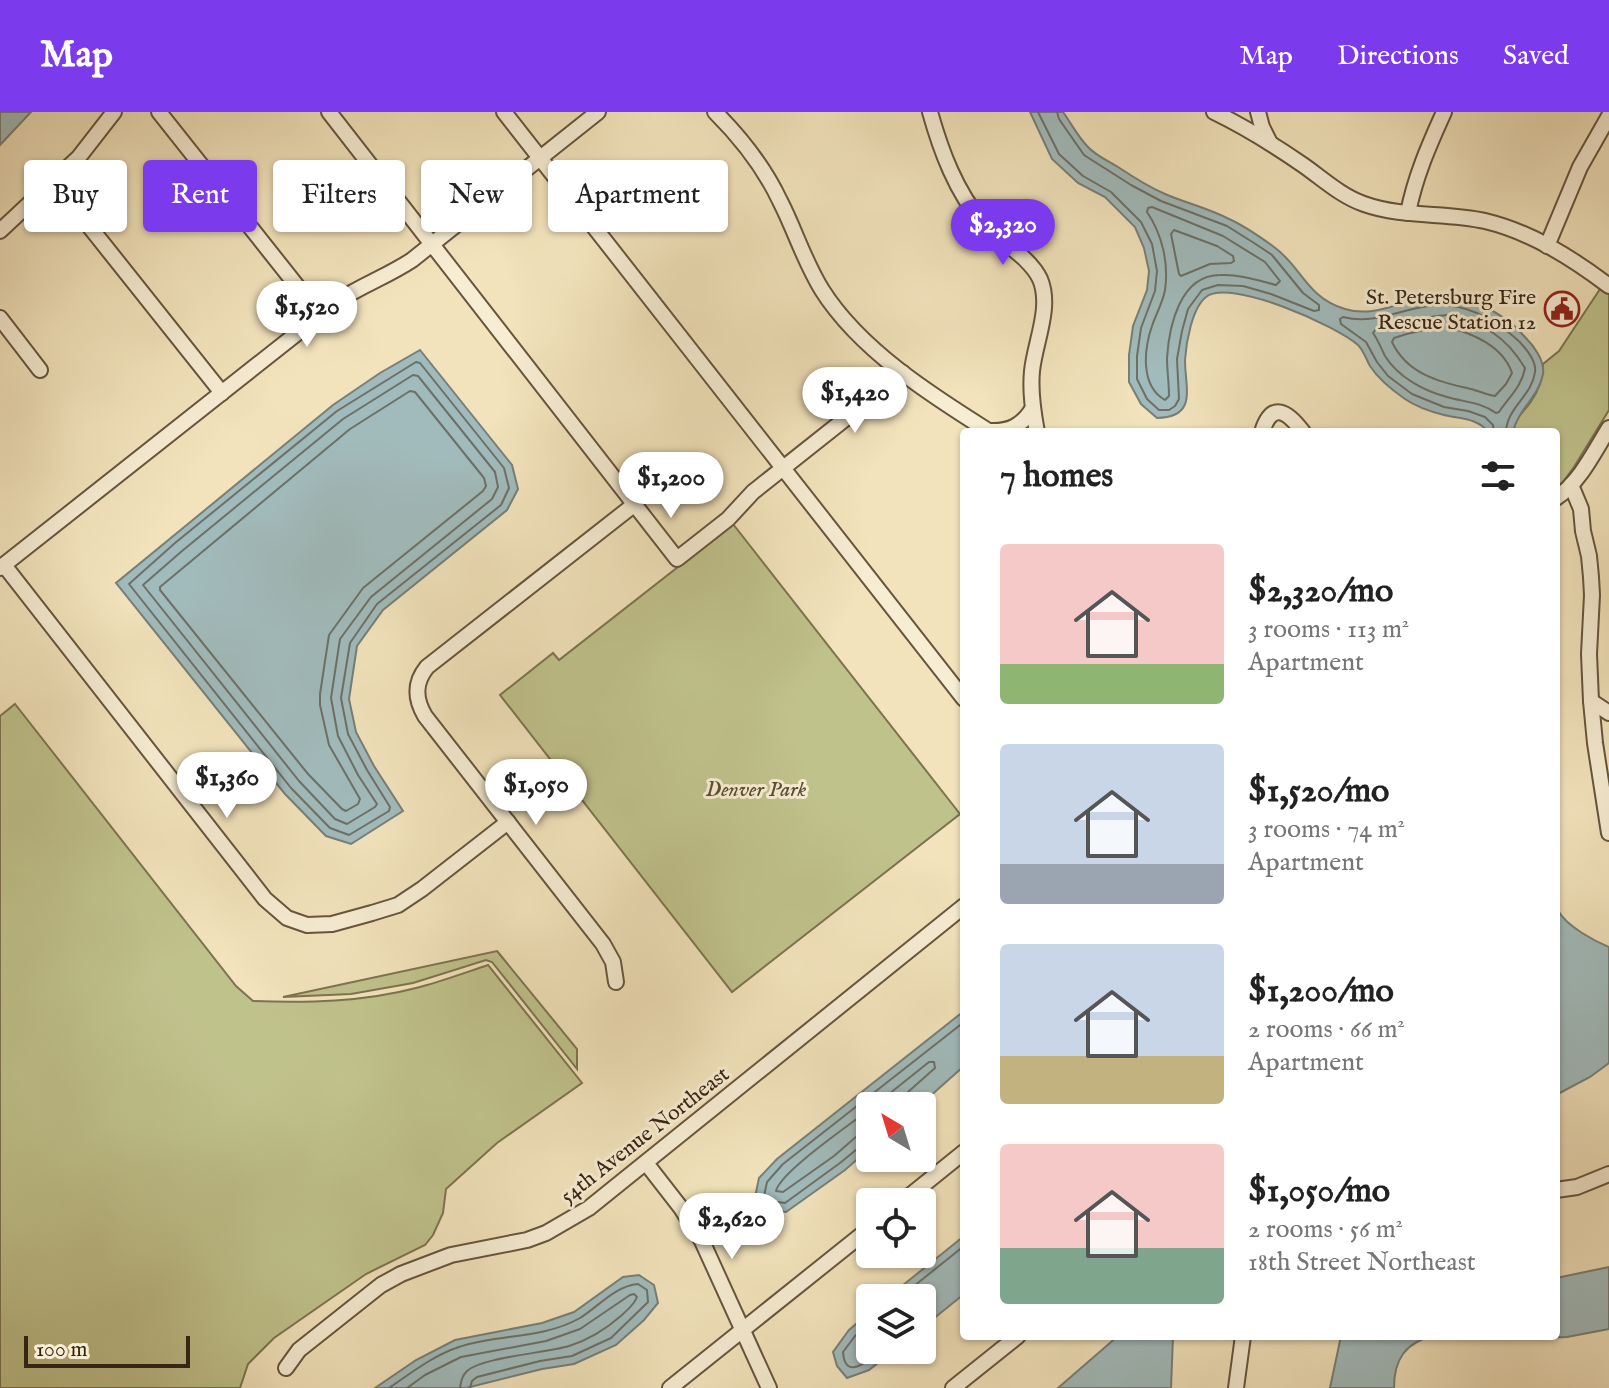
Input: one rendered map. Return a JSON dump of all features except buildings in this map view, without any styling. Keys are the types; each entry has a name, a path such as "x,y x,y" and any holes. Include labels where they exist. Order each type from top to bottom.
{"street":[{"path":"76,160 114,112"},
{"path":"159,112 320,315"},
{"path":"329,112 677,559 728,519 753,492 903,373"},
{"path":"504,112 960,694"},
{"path":"508,822 398,905 332,924 307,925 287,918 265,899 2,567 320,315 358,288 412,260 598,112"},
{"path":"715,112 747,147 770,182 812,273 855,331 903,373 983,428"},
{"path":"930,112 946,158 967,200 983,223 1027,262 1042,284 1044,306 1032,369 1036,428"},
{"path":"1214,112 1363,204 1384,210 1483,221 1516,231 1588,270 1609,286"},
{"path":"1258,112 1270,144"},
{"path":"1408,213 1416,180 1444,112"},
{"path":"1547,246 1580,167 1609,116"},
{"path":"0,231 24,209"},
{"path":"94,232 222,393"},
{"path":"0,318 40,370"},
{"path":"1014,428 1024,421 1033,408"},
{"path":"1033,408 1042,428"},
{"path":"1263,428 1267,418 1277,412 1289,415 1300,428"},
{"path":"1560,495 1571,485 1609,428"},
{"path":"1571,485 1581,509 1589,556 1592,595 1589,654 1591,701 1609,833"},
{"path":"616,982 613,962 603,944 420,708 417,690 427,667 635,504"},
{"path":"1591,701 1609,713"},
{"name":"54th Avenue Northeast","path":"286,1368 299,1350 381,1285 401,1274 451,1255 527,1240 546,1233 589,1208 960,909"},
{"path":"919,1188 960,1155"},
{"path":"646,1163 697,1234 769,1388"},
{"path":"1560,1189 1577,1187 1609,1174"},
{"path":"670,1388 856,1239"},
{"path":"953,1388 1013,1340"},
{"path":"1236,1388 1242,1340"}],"green space":[{"path":"1600,289 1609,294 1609,410 1560,486 1560,428 1514,428 1517,419 1538,390 1543,364 1559,351"},
{"name":"Denver Park","path":"733,524 960,814 732,992 500,695 553,653 559,660"},
{"path":"15,704 236,986 253,1001 355,999 396,993 488,965 582,1083 497,1143 446,1189 443,1213 425,1245 366,1274 274,1338 248,1364 240,1388 0,1388 0,716"},
{"path":"497,951 577,1049 577,1069 492,962 486,960 413,983 351,994 283,997"}],"water":[{"path":"0,112 31,112 0,145"},
{"path":"1030,112 1063,112 1084,143 1098,155 1159,191 1219,214 1251,231 1283,255 1321,297 1332,304 1366,312 1441,297 1468,301 1493,311 1516,327 1532,345 1541,359 1541,382 1514,428 1485,428 1414,404 1395,392 1370,366 1360,347 1329,327 1259,299 1219,293 1201,302 1191,326 1185,360 1187,390 1184,407 1170,416 1157,418 1141,404 1129,382 1133,326 1147,290 1149,271 1144,248 1135,227 1105,197 1078,183 1052,159"},
{"path":"420,350 512,465 518,489 507,510 383,610 357,646 349,699 356,732 403,811 351,844 326,836 285,794 116,583 333,405"},
{"path":"1560,913 1568,923 1609,947 1609,1063 1560,1093"},
{"path":"960,1014 960,1070 935,1092 862,1092"},
{"path":"856,1096 856,1160 845,1170 786,1212 765,1209 755,1197 759,1178 777,1159"},
{"path":"960,1239 960,1297 936,1317 936,1284 904,1284 924,1268 936,1268 936,1259"},
{"path":"1609,1267 1609,1329 1560,1337 1560,1277"},
{"path":"639,1275 654,1285 658,1303 616,1345 574,1364 466,1388 375,1388 416,1360 455,1340 542,1323 574,1312 623,1277"},
{"path":"856,1324 856,1364 876,1364 847,1378 837,1366 833,1352"},
{"path":"1113,1340 1173,1340 1171,1388 1058,1388"},
{"path":"1340,1340 1422,1340 1403,1354 1396,1369 1394,1388 1330,1388"}],"place":[{"name":"St. Petersburg Fire Rescue Station 12","path":"1562,309"}]}
